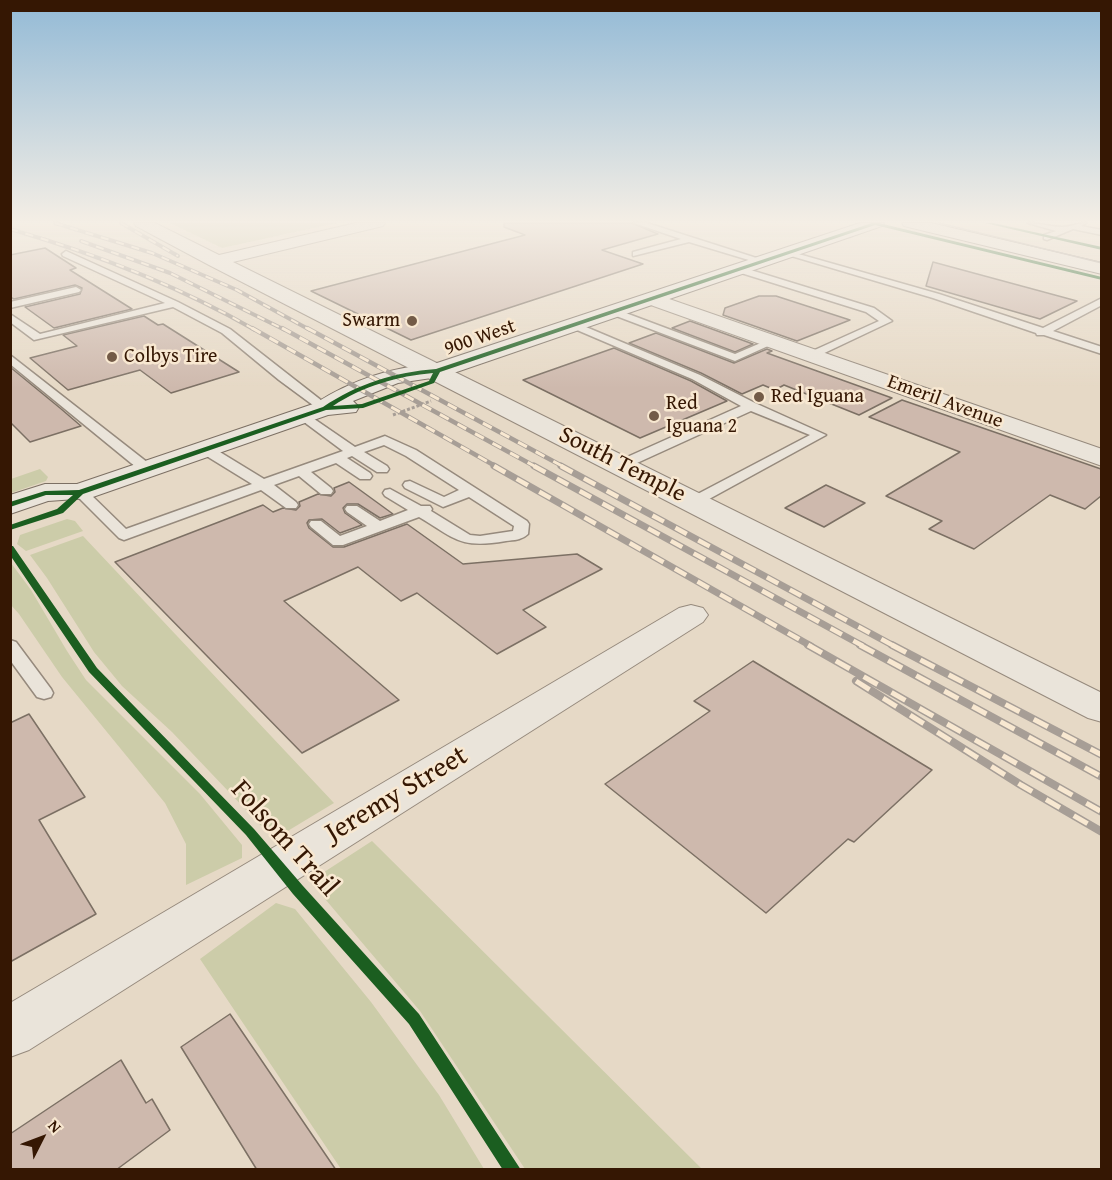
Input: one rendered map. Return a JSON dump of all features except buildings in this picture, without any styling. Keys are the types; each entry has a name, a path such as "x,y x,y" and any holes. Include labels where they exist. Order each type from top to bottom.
{"street":[{"name":"South Temple","path":"246,278 437,385 621,465 695,501 1101,709"},
{"name":"900 West","path":"10,505 45,494 80,492 315,412 363,406 432,382 437,385 574,325 716,278"},
{"name":"Emeril Avenue","path":"652,299 1101,458"},
{"name":"900 West","path":"10,528 60,511 80,492"},
{"name":"Jeremy Street","path":"10,1032 691,615"}],"lane":[{"path":"119,278 174,303 226,331 283,378 354,452 382,469"},
{"path":"767,278 870,310 887,321 812,355"},
{"path":"876,278 1101,351"},
{"path":"10,305 76,290"},
{"path":"1041,333 1101,301"},
{"path":"10,317 38,338 174,303"},
{"path":"615,312 735,357 774,341"},
{"path":"574,325 696,377 751,406 820,435 695,501"},
{"path":"10,358 147,469"},
{"path":"621,465 751,406"},
{"path":"80,492 124,535 384,440 411,453 522,524 520,534 480,541 466,539 390,494"},
{"path":"204,449 264,485 291,505"},
{"path":"338,458 365,476"},
{"path":"302,471 326,491"},
{"path":"410,485 443,503"},
{"path":"316,524 338,542 470,491"},
{"path":"352,509 379,527"},
{"path":"10,646 44,693"}],"path":[{"path":"393,415 437,385"}],"green space":[{"path":"40,469 48,477 46,481 11,493 11,479"},
{"path":"67,519 75,521 83,531 26,551 17,544 20,535"},
{"path":"83,536 334,803 281,835 267,832 172,732 122,686 94,652 30,555"},
{"path":"11,563 31,590 86,680 200,794 242,845 242,858 186,885 186,844 165,803 62,677 11,605"},
{"path":"372,841 702,1169 525,1169 420,1011 320,893 318,876"},
{"path":"276,903 295,909 371,1002 439,1095 484,1169 341,1169 200,959"}],"railway":[{"path":"150,278 255,330"},
{"path":"180,278 285,330"},
{"path":"210,278 237,290 310,330"},
{"path":"252,328 497,467"},
{"path":"282,328 536,467"},
{"path":"307,328 564,467"},
{"path":"494,466 811,646"},
{"path":"534,466 863,646"},
{"path":"561,466 894,646"},
{"path":"808,645 1102,812"},
{"path":"860,645 1102,777"},
{"path":"892,645 1102,755"},
{"path":"856,681 1021,785 1102,832"}],"cycle path":[{"path":"325,408 350,393 378,382 408,374 437,371 713,278"},
{"path":"10,505 45,493 80,492 325,408 363,406 432,382 437,371"},
{"path":"10,528 60,511 80,492"},
{"name":"Folsom Trail","path":"10,548 93,670 250,832 298,890 414,1019 513,1170"}],"place":[{"name":"Swarm","path":"412,321"},
{"name":"Colbys Tire","path":"112,357"},
{"name":"Red Iguana","path":"759,397"},
{"name":"Red Iguana 2","path":"654,416"}]}
